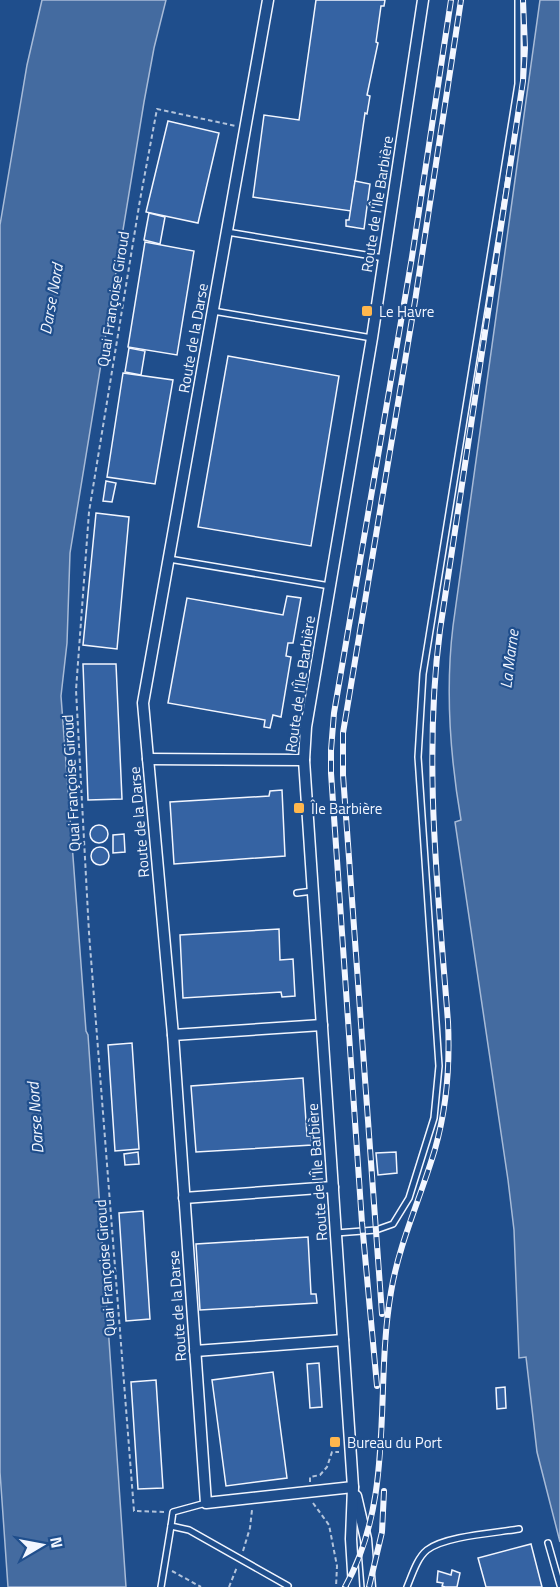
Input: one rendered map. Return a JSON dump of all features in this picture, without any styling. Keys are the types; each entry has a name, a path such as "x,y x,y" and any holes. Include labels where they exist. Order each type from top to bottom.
{"street":[{"name":"Route de la Darse","path":"206,1503 173,1035 143,703 268,0"},
{"name":"Route de l'Île Barbière","path":"354,1587 351,1539 353,1487 351,1451 304,760 306,727 372,338 423,0"},
{"path":"148,759 304,760"},
{"path":"173,1035 322,1025"},
{"path":"184,1198 333,1187"},
{"path":"195,1351 343,1340"},
{"name":"Route de l'Île Barbière","path":"353,1487 364,1528 370,1587"},
{"path":"206,1503 353,1487"}],"lane":[{"path":"336,1233 376,1230 393,1224 409,1197 434,1118 439,1066 418,757 423,686 518,84 518,0"},
{"path":"226,232 384,258"},
{"path":"213,311 372,338"},
{"path":"169,559 330,586"},
{"path":"297,893 313,891"},
{"path":"161,1587 173,1512 206,1503"},
{"path":"171,1526 189,1530 288,1586"},
{"path":"407,1587 414,1569 426,1551 445,1541 519,1529"},
{"path":"549,1543 560,1585"}],"path":[{"name":"Quai Françoise Giroud","path":"173,1512 134,1511 89,933 76,690 89,512 157,109 245,128"},
{"path":"336,1587 337,1566 329,1525 313,1506 310,1477 320,1475 327,1467 333,1452 351,1451"},
{"path":"229,1587 248,1537 254,1498"},
{"path":"164,1567 201,1587"}],"water":[{"name":"Darse Nord","path":"42,0 166,0 144,102 70,553 67,643 61,696 88,1035 126,1587 8,1587 0,1472 0,225 27,65"},
{"name":"La Marne","path":"540,0 560,0 560,1542 537,1452 526,1357 519,1358 514,1230 455,822 461,820 454,772 449,700 453,626"}],"building":[{"path":"316,0 385,0 384,6 381,6 376,42 378,43 367,95 370,96 367,114 365,113 351,211 253,197 264,115 299,120"},
{"path":"168,121 219,133 198,223 146,212"},
{"path":"355,181 370,184 364,229 346,226"},
{"path":"149,213 165,217 160,244 144,240"},
{"path":"145,242 194,251 177,355 128,347"},
{"path":"129,348 145,351 141,375 125,372"},
{"path":"228,356 339,376 311,546 198,527"},
{"path":"123,373 173,380 155,484 107,477"},
{"path":"106,481 116,483 112,502 103,501"},
{"path":"96,513 129,517 117,649 83,645"},
{"path":"287,596 301,598 293,643 288,643 286,656 291,657 281,717 273,715 270,728 264,727 265,720 168,703 187,598 283,615"},
{"path":"83,664 116,664 122,799 88,800"},
{"path":"282,790 285,856 174,864 170,802 269,796 270,791"},
{"path":"99,825 105,828 108,834 105,840 99,843 93,840 90,834 93,828"},
{"path":"124,834 125,852 113,853 113,835"},
{"path":"100,847 106,850 109,856 106,862 100,865 94,862 91,856 94,850"},
{"path":"279,929 280,960 293,959 295,996 282,997 281,992 183,998 180,935"},
{"path":"132,1043 139,1149 115,1151 108,1045"},
{"path":"303,1078 307,1136 311,1136 312,1145 196,1152 191,1086"},
{"path":"138,1152 139,1164 125,1165 124,1154"},
{"path":"396,1152 397,1173 378,1175 376,1153"},
{"path":"143,1211 150,1319 126,1321 119,1213"},
{"path":"308,1237 311,1294 316,1294 317,1303 200,1310 196,1244"},
{"path":"319,1363 322,1407 310,1408 307,1364"},
{"path":"273,1372 287,1478 226,1486 212,1380"},
{"path":"156,1380 163,1488 138,1489 131,1382"},
{"path":"505,1387 506,1408 497,1409 496,1388"},
{"path":"531,1544 542,1587 486,1587 478,1558"},
{"path":"452,1570 460,1573 457,1587 445,1587 442,1586 443,1583 437,1582 438,1571 451,1575"}],"railway":[{"path":"377,1386 362,1223 331,750 334,713 412,257 451,0"},
{"path":"382,1314 343,775 343,733 415,301 461,0"},
{"path":"345,1587 361,1552 371,1516 377,1480 386,1329 391,1292 405,1238 435,1149 447,1086 448,1022 432,777 435,679 440,630 523,81 525,48 523,0"},
{"path":"369,1587 382,1532 384,1491"}],"place":[{"name":"Le Havre","path":"367,311"},
{"name":"Île Barbière","path":"299,808"},
{"name":"Bureau du Port","path":"335,1442"}]}
